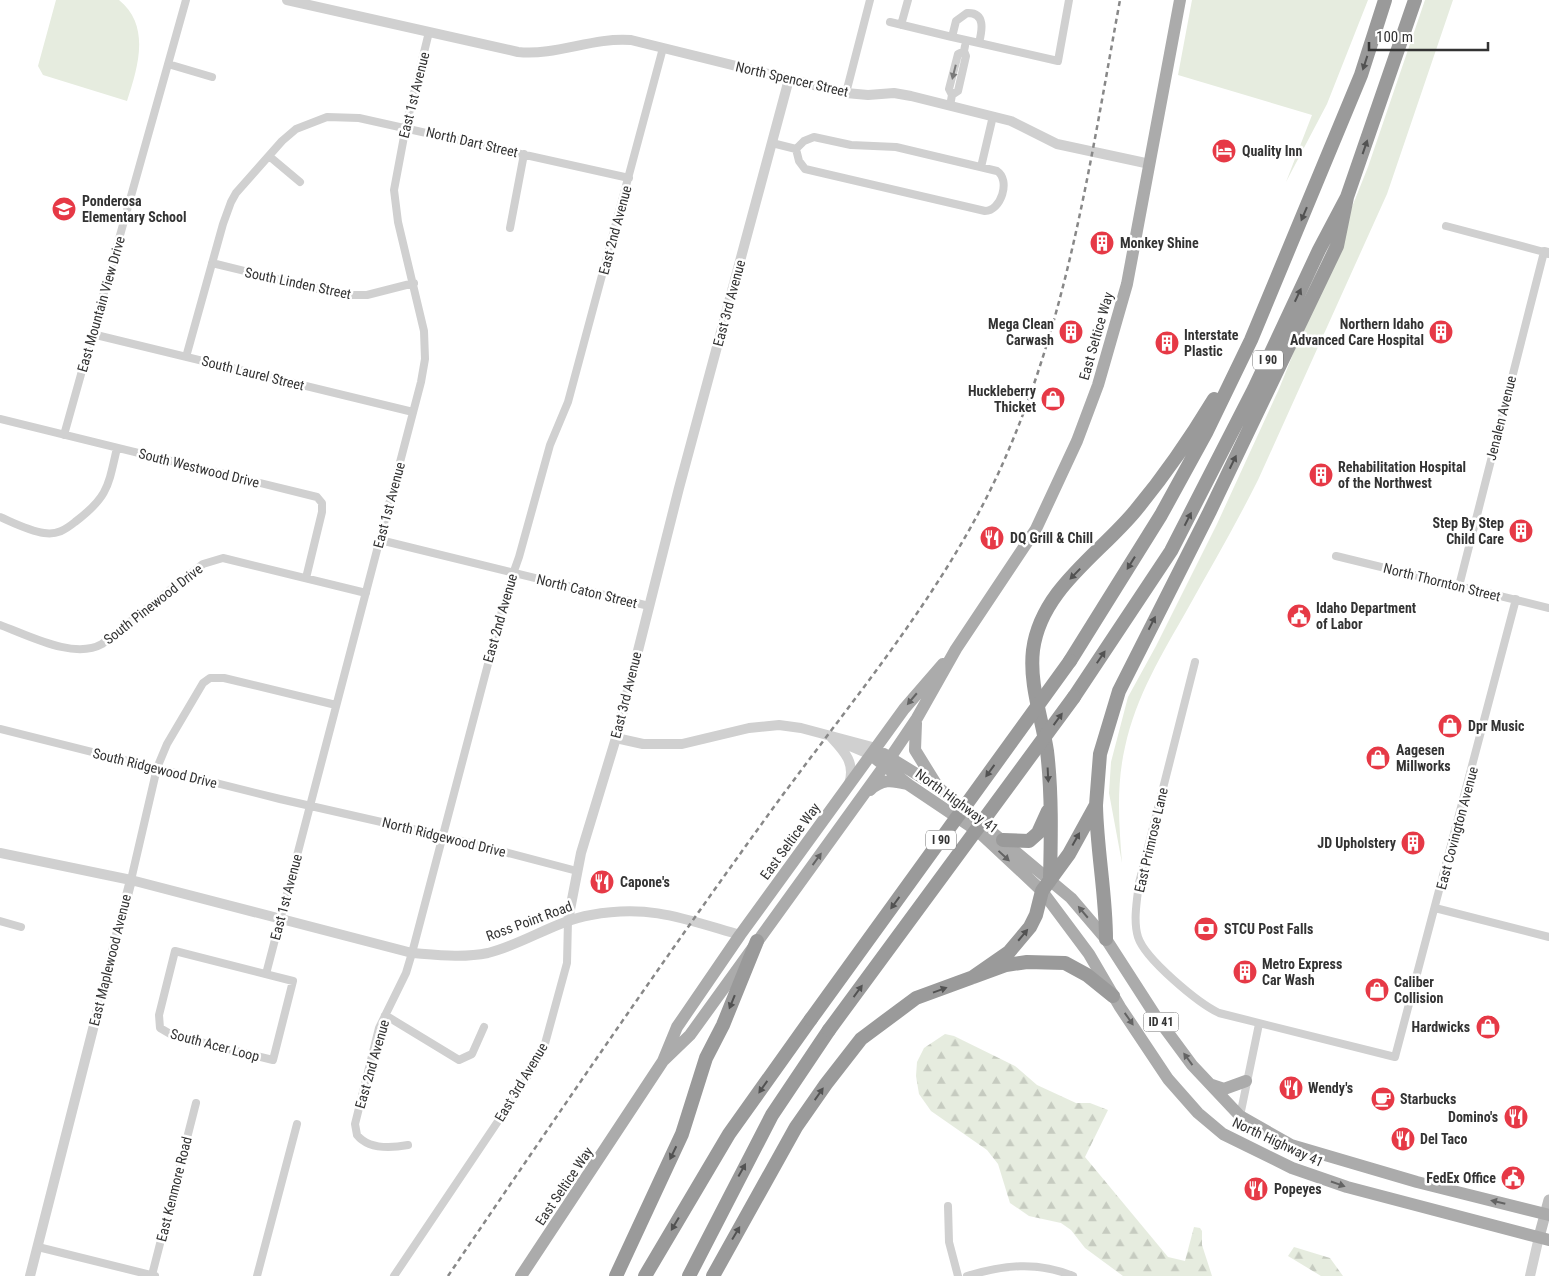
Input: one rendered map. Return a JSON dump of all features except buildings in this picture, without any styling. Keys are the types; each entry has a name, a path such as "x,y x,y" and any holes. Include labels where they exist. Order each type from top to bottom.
{"highway":[{"name":"I 90","path":"645,1276 729,1134 1070,661 1161,515 1206,433 1251,340 1361,75 1385,0"},
{"name":"I 90","path":"689,1276 772,1115 829,1030 1074,697 1171,551 1254,389 1319,250 1348,197 1415,0"},
{"path":"1106,940 1106,911 1099,856 1096,804 1100,754 1119,690 1210,511 1337,246 1348,197"},
{"path":"973,977 1009,952 1030,927 1046,885 1050,805 1047,752 1032,663 1037,633 1045,614 1059,590 1107,542 1158,483 1201,421 1251,340"},
{"path":"1046,885 1069,854 1096,804"},
{"path":"1003,840 1029,841 1038,833 1050,805"},
{"path":"616,1276 682,1134 706,1058 723,1024 757,941"},
{"path":"712,1276 796,1127 861,1040 916,998 1006,965 1027,962 1065,962 1087,975 1113,996"}],"main road":[{"name":"East Seltice Way","path":"663,1061 690,1035 864,795 916,718 956,649 1036,530 1076,441 1098,385 1127,284 1180,0"},
{"name":"East Seltice Way","path":"520,1276 663,1061 677,1027 740,935 904,709 956,649"},
{"path":"916,718 914,730 915,750 939,788"},
{"path":"873,752 887,761"},
{"name":"North Highway 41","path":"887,761 909,785 979,832 1046,885 1071,898 1106,940 1155,1015 1192,1065 1240,1116 1291,1145 1417,1182 1547,1214"},
{"name":"North Highway 41","path":"887,761 939,788 1003,840 1046,885 1113,996 1180,1094 1198,1113 1230,1138 1292,1168 1363,1192 1544,1238"},
{"path":"864,795 880,782 894,781 909,785"},
{"path":"757,941 758,926 794,876 821,824"},
{"name":"Ross Point Road","path":"740,935 757,941"},
{"path":"1212,1085 1224,1089 1246,1081"},
{"path":"1230,1138 1233,1135 1240,1135 1263,1149 1278,1153 1291,1145"},
{"path":"1544,1238 1549,1200"}],"street":[{"name":"East Mountain View Drive","path":"64,435 186,0"},
{"name":"North Spencer Street","path":"288,0 505,50 530,54 553,52 607,40 631,40 846,93 863,95 904,94 1015,122 1057,144 1150,164"},
{"path":"846,93 870,0"},
{"path":"902,25 908,0"},
{"path":"890,22 1058,61 1069,0"},
{"path":"952,37 956,21 961,16 973,13 982,22 979,43"},
{"name":"East 1st Avenue","path":"266,974 421,382 425,350 422,315 398,222 394,190 406,126 429,32"},
{"path":"950,106 952,94 958,91 966,56 964,51 966,40"},
{"name":"East 2nd Avenue","path":"408,1145 390,1148 368,1143 361,1140 355,1129 379,1028 406,973 412,953 472,719 550,445 568,402 664,48"},
{"path":"168,64 212,77"},
{"name":"East 3rd Avenue","path":"394,1276 518,1093 543,1051 567,963 568,920 576,871 616,738 649,606 789,79"},
{"name":"North Dart Street","path":"186,357 231,202 269,156 296,129 327,117 350,116 406,126 629,178"},
{"path":"981,167 993,116"},
{"path":"814,137 851,145 896,147 997,171 1004,179 998,206 989,211 805,169 799,161 796,149 804,141 814,137"},
{"path":"772,143 796,149"},
{"path":"510,228 524,154"},
{"path":"269,156 300,182"},
{"path":"1446,226 1547,252"},
{"name":"Jenalen Avenue","path":"1459,586 1547,252"},
{"name":"South Linden Street","path":"212,263 343,295 367,295 414,283"},
{"name":"South Laurel Street","path":"92,334 414,412"},
{"name":"South Westwood Drive","path":"0,419 317,497 322,504 322,512 306,578"},
{"path":"0,518 43,533 53,534 65,530 100,501 110,479 117,448"},
{"name":"North Caton Street","path":"380,540 649,606"},
{"name":"North Thornton Street","path":"1336,556 1549,608"},
{"name":"South Pinewood Drive","path":"0,624 69,649 86,651 102,644 191,573 206,562 216,558 232,559 366,593"},
{"name":"East Covington Avenue","path":"1395,1057 1516,599"},
{"name":"East Primrose Lane","path":"1196,662 1139,883 1136,909 1138,936 1148,955 1201,1003 1224,1015 1395,1057"},
{"name":"East Maplewood Avenue","path":"30,1276 131,880 157,768 167,744 203,683 210,678 233,681 336,705"},
{"path":"616,738 643,744 682,744 749,728 779,725 801,728 873,752"},
{"name":"South Ridgewood Drive","path":"0,728 311,805"},
{"path":"830,737 849,760 852,771 848,786"},
{"name":"North Ridgewood Drive","path":"311,805 443,836 576,871"},
{"name":"Ross Point Road","path":"0,853 131,880 412,953 453,957 488,952 568,920 615,912 648,910 665,913 740,935"},
{"path":"1435,908 1549,937"},
{"path":"0,921 21,927"},
{"name":"South Acer Loop","path":"175,951 266,974 293,981 273,1060 172,1036 160,1028 159,1015 175,951"},
{"path":"385,1015 452,1058 459,1060 472,1054 484,1027"},
{"path":"1240,1116 1259,1024"},
{"name":"East Kenmore Road","path":"154,1275 196,1103"},
{"path":"256,1276 297,1124"},
{"path":"948,1206 949,1242 958,1276"},
{"path":"1530,1276 1544,1238"},
{"path":"38,1247 120,1272 154,1275"},
{"path":"967,1276 1001,1267 1023,1265 1049,1268 1073,1276"}],"green space":[{"path":"56,0 119,0 129,10 135,22 139,48 135,75 127,101 43,75 38,66"},
{"path":"1192,0 1368,0 1327,104 1286,182 1312,115 1178,75"},
{"path":"1425,0 1453,0 1387,194 1258,480 1159,659 1136,710 1125,747 1120,776 1119,819 1122,863 1109,793 1111,762 1128,697 1156,646 1217,524 1279,389 1368,167"},
{"path":"945,1034 954,1036 1015,1066 1037,1085 1076,1103 1090,1103 1108,1110 1085,1157 1168,1257 1185,1261 1194,1227 1200,1228 1202,1231 1202,1245 1212,1276 1123,1276 1085,1248 1071,1230 1061,1223 1029,1216 1010,1203 998,1164 987,1150 931,1111 919,1094 916,1076 917,1062 924,1048"},
{"path":"1294,1247 1330,1258 1343,1276 1321,1276 1288,1256"}],"railway":[{"path":"448,1276 689,926 771,811 901,636 960,546 986,498 1009,449 1030,395 1064,284 1089,171 1120,0"}],"place":[{"name":"Quality Inn","path":"1224,151"},
{"name":"Ponderosa Elementary School","path":"64,209"},
{"name":"Monkey Shine","path":"1102,243"},
{"name":"Mega Clean Carwash","path":"1071,332"},
{"name":"Northern Idaho Advanced Care Hospital","path":"1441,332"},
{"name":"Interstate Plastic","path":"1167,343"},
{"name":"Huckleberry Thicket","path":"1053,399"},
{"name":"Rehabilitation Hospital of the Northwest","path":"1321,475"},
{"name":"Step By Step Child Care","path":"1521,531"},
{"name":"DQ Grill & Chill","path":"992,538"},
{"name":"Idaho Department of Labor","path":"1299,616"},
{"name":"Dpr Music","path":"1450,726"},
{"name":"Aagesen Millworks","path":"1378,758"},
{"name":"JD Upholstery","path":"1413,843"},
{"name":"Capone's","path":"602,882"},
{"name":"STCU Post Falls","path":"1206,929"},
{"name":"Metro Express Car Wash","path":"1245,972"},
{"name":"Caliber Collision","path":"1377,990"},
{"name":"Hardwicks","path":"1488,1027"},
{"name":"Wendy's","path":"1291,1088"},
{"name":"Starbucks","path":"1383,1099"},
{"name":"Domino's","path":"1516,1117"},
{"name":"Del Taco","path":"1403,1139"},
{"name":"FedEx Office","path":"1513,1178"},
{"name":"Popeyes","path":"1256,1189"}]}
